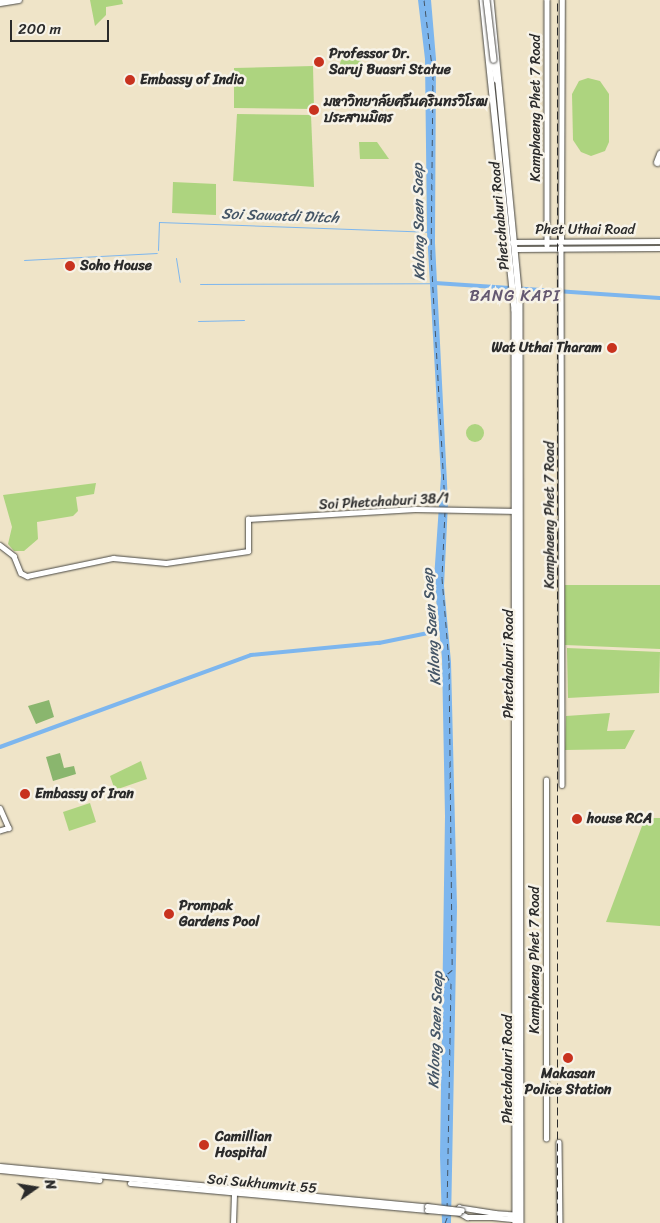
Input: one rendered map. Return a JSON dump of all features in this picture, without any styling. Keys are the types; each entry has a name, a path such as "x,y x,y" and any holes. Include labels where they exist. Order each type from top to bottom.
{"highway":[{"path":"657,162 660,154"}],"main road":[{"path":"0,3 19,0"},
{"name":"Phetchaburi Road","path":"483,0 500,107"},
{"name":"Phetchaburi Road","path":"487,0 498,85 517,291"},
{"name":"Phetchaburi Road","path":"491,0 500,107"},
{"path":"484,11 492,10"},
{"path":"527,241 528,248"},
{"name":"Phet Uthai Road","path":"512,242 660,241"},
{"name":"Phetchaburi Road","path":"512,242 515,248 517,291 518,386 518,1219"},
{"name":"Phet Uthai Road","path":"515,248 528,248 547,243"},
{"name":"Phet Uthai Road","path":"561,243 660,248"},
{"name":"Soi Sukhumvit 55","path":"0,1166 164,1185 382,1205"},
{"name":"Soi Sukhumvit 55","path":"0,1170 31,1171"},
{"name":"Soi Sukhumvit 55","path":"209,1188 234,1193 427,1208 518,1219"},
{"path":"430,1204 434,1210 419,1213 382,1205 430,1204"},
{"path":"459,1207 495,1215 467,1217 456,1211 459,1207"}],"street":[{"name":"Kamphaeng Phet 7 Road","path":"547,0 547,243"},
{"name":"Kamphaeng Phet 7 Road","path":"562,0 562,785"},
{"name":"Soi Phetchaburi 38/1","path":"0,545 14,556 21,574 27,576 118,558 166,563 248,551 248,519 431,509 518,512"},
{"name":"Kamphaeng Phet 7 Road","path":"546,780 546,1139"},
{"path":"0,808 9,828 0,832"},
{"path":"559,1142 560,1223"},
{"path":"232,1223 234,1193"}],"green space":[{"path":"90,0 122,0 123,4 106,7 106,15 95,26"},
{"path":"351,54 361,61 362,65 355,75 351,76 341,69 340,65 347,55"},
{"path":"313,66 314,109 234,108 234,68"},
{"path":"588,78 600,81 609,94 609,142 605,151 591,156 581,152 573,140 572,94 579,81"},
{"path":"237,114 311,115 314,187 233,181"},
{"path":"359,142 377,142 389,159 360,159"},
{"path":"173,182 216,184 216,215 172,213"},
{"path":"475,424 481,427 484,433 481,439 475,442 469,439 466,433 469,427"},
{"path":"96,483 94,494 76,497 78,511 73,516 37,522 38,539 24,551 14,551 8,544 12,527 3,495"},
{"path":"565,585 660,585 660,649 565,645"},
{"path":"567,648 660,652 659,693 568,698"},
{"path":"49,700 54,717 36,724 28,706"},
{"path":"610,713 607,731 635,730 625,749 565,750 566,716"},
{"path":"60,753 64,768 74,766 76,774 53,781 46,757"},
{"path":"141,761 147,779 115,790 110,776"},
{"path":"90,803 96,822 69,831 63,812"},
{"path":"645,818 660,818 660,926 606,922"}],"water":[{"path":"418,0 431,0 436,59 435,243 448,503 444,586 451,662 457,907 451,1223 442,1223 440,1156 445,816 442,658 434,579 441,476 427,232 425,59"}],"waterway":[{"name":"Soi Sawatdi Ditch","path":"158,250 159,222 428,232"},
{"name":"Soi Sawatdi Ditch","path":"24,260 157,253"},
{"name":"Soi Sawatdi Ditch","path":"176,258 180,282"},
{"name":"Soi Sawatdi Ditch","path":"200,284 431,283"},
{"name":"Khlong Saen Saep","path":"435,283 660,298"},
{"name":"Soi Sawatdi Ditch","path":"198,321 244,320"},
{"name":"Khlong Saen Saep","path":"0,747 251,655 379,643 443,630"}],"ferry route":[{"path":"424,0 433,74 431,254 445,507"},
{"path":"445,511 442,578 449,662 452,970 446,975 451,983 447,1206"},
{"path":"445,1223 448,1215"}],"railway":[{"path":"558,0 558,1223"}],"place":[{"name":"Professor Dr. Saruj Buasri Statue","path":"319,62"},
{"name":"Embassy of India","path":"130,80"},
{"name":"มหาวิทยาลัยศรีนครินทรวิโรฒ ประสานมิตร","path":"314,110"},
{"name":"Soho House","path":"70,266"},
{"name":"Wat Uthai Tharam","path":"612,348"},
{"name":"Embassy of Iran","path":"25,794"},
{"name":"house RCA","path":"577,819"},
{"name":"Prompak Gardens Pool","path":"169,914"},
{"name":"Makasan Police Station","path":"568,1058"},
{"name":"Camillian Hospital","path":"204,1145"}],"district":[{"name":"BANG KAPI","path":"515,296"}]}
